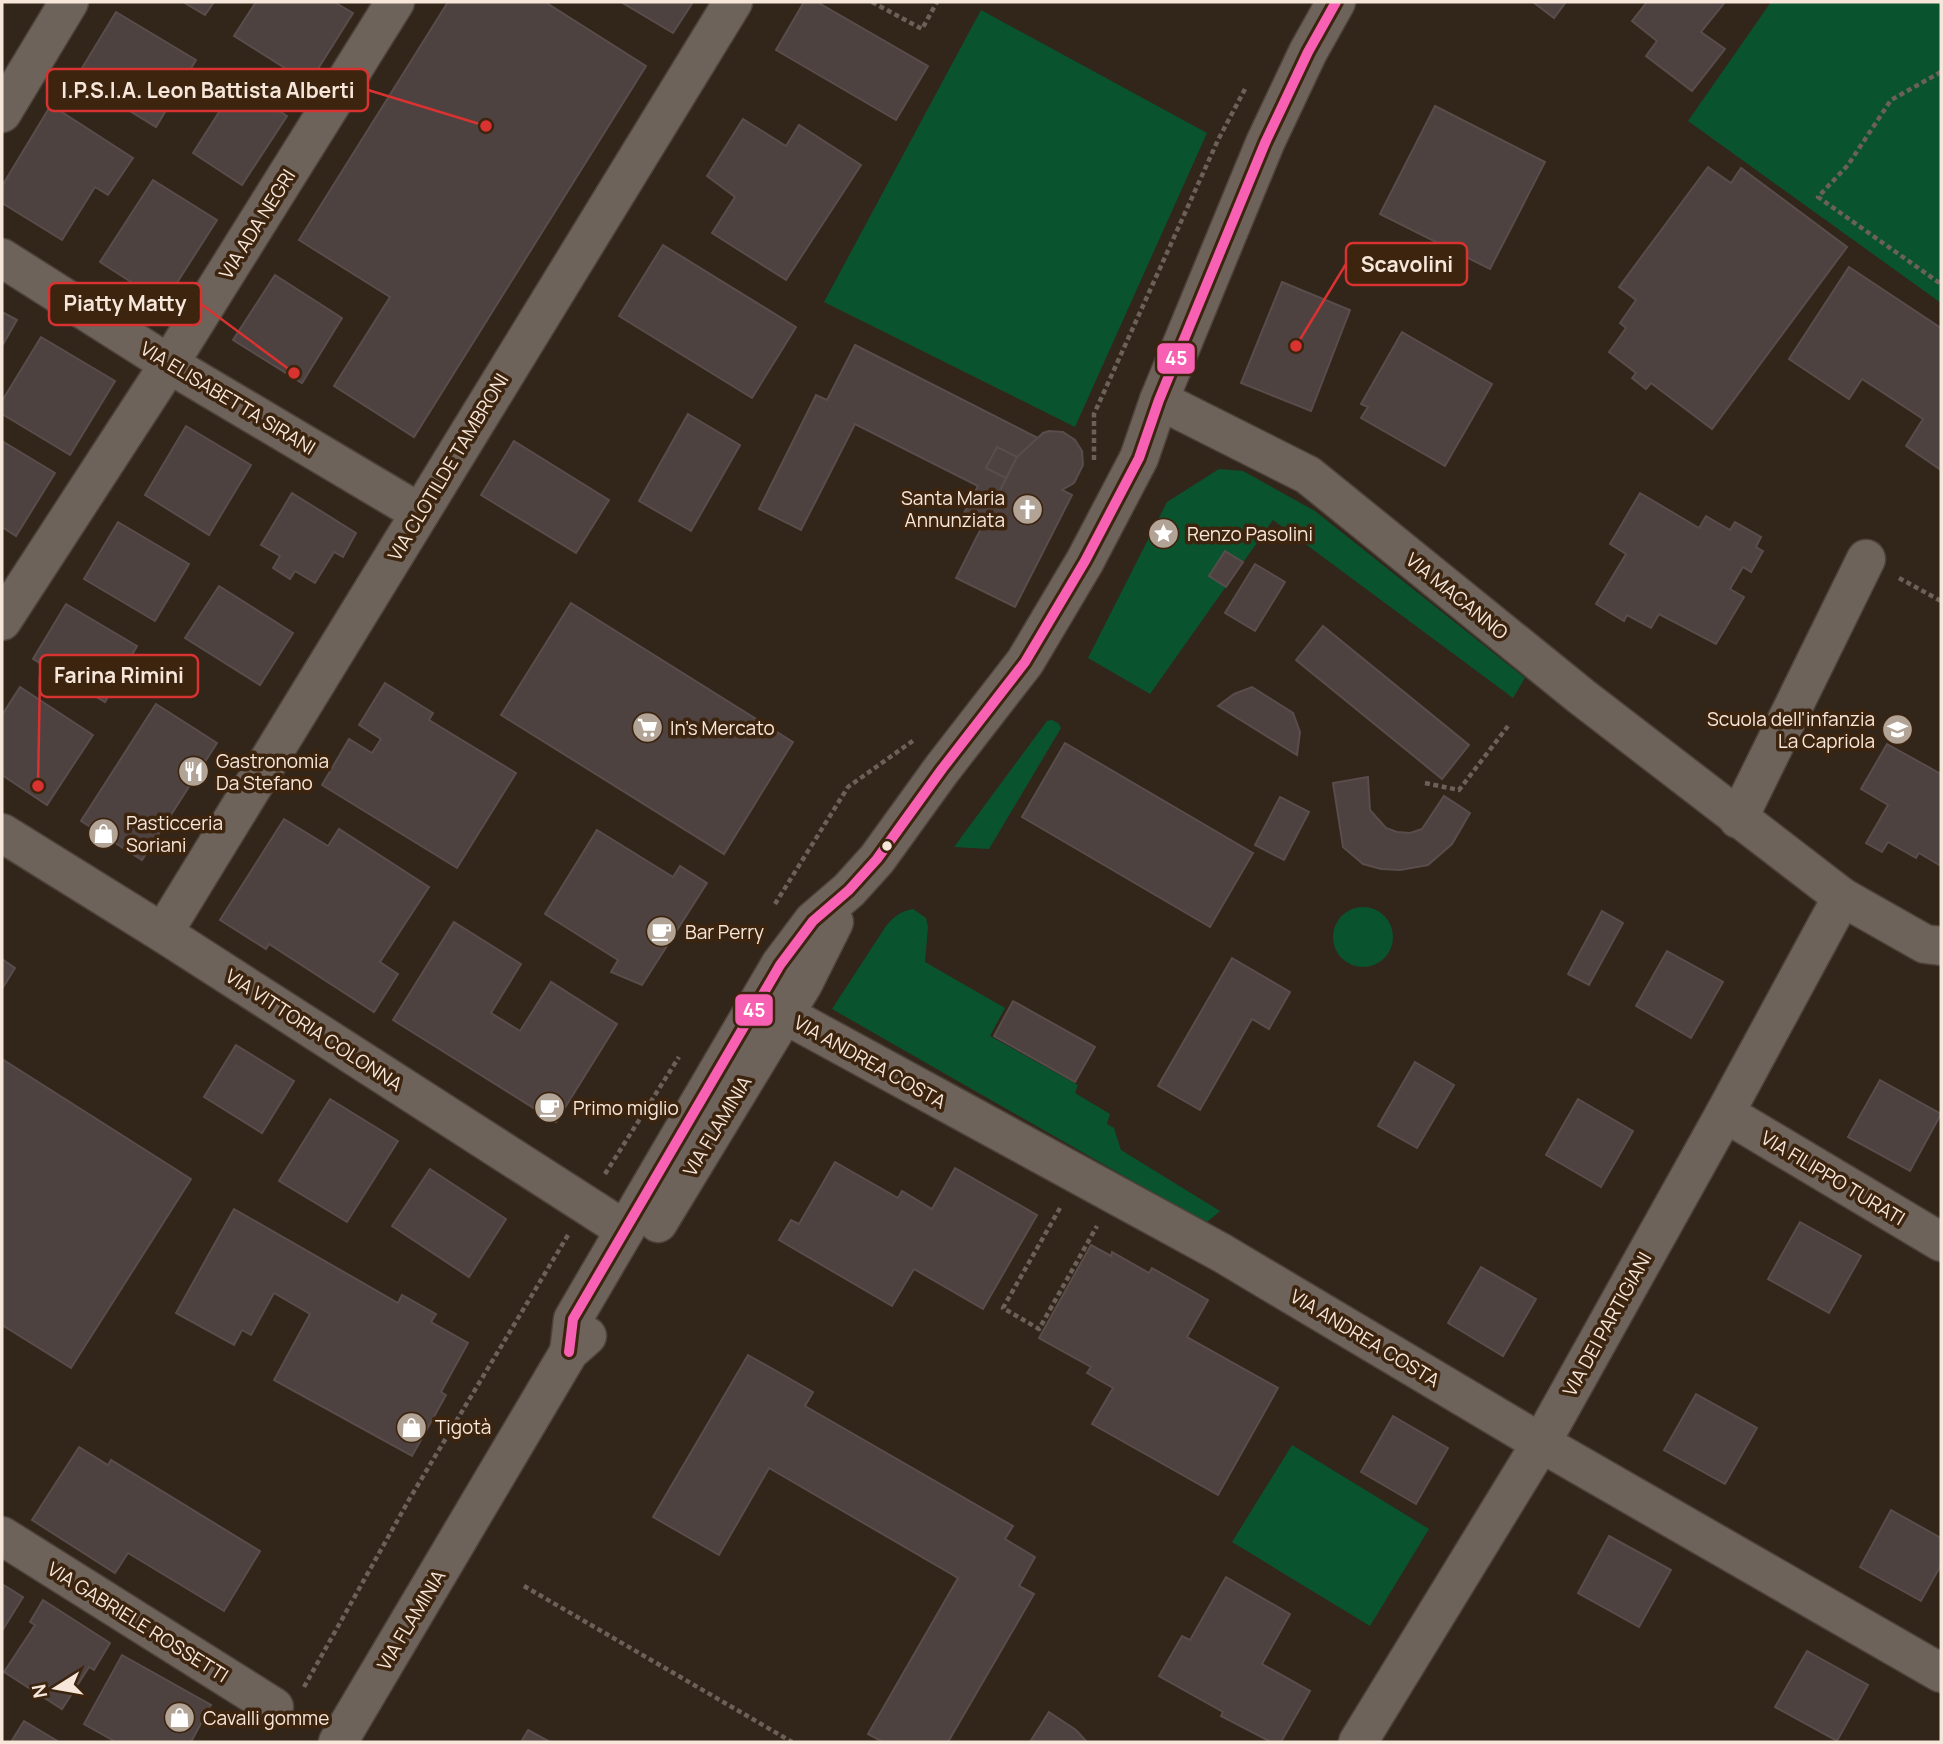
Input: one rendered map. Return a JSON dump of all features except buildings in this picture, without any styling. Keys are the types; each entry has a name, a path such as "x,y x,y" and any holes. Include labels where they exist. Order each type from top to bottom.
{"street":[{"path":"2,113 69,2"},
{"name":"VIA ADA NEGRI","path":"2,621 169,364 395,2"},
{"name":"VIA CLOTILDE TAMBRONI","path":"163,933 733,2"},
{"name":"VIA FLAMINIA","path":"569,1352 573,1319 764,988 813,921 849,890 877,859 1025,662 1085,561 1139,458 1159,400 1265,144 1308,52 1336,2"},
{"name":"VIA ELISABETTA SIRANI","path":"2,258 169,364 420,513"},
{"name":"VIA MACANNO","path":"1159,400 1308,475 1582,697 1842,897 1924,944 1941,946"},
{"path":"1738,819 1866,559"},
{"name":"VIA VITTORIA COLONNA","path":"2,833 163,933 625,1230"},
{"name":"VIA FLAMINIA","path":"338,1742 569,1352 593,1331 803,984 849,890"},
{"name":"VIA DEI PARTIGIANI","path":"1358,1742 1541,1443 1842,897"},
{"name":"VIA ANDREA COSTA","path":"784,1014 1222,1253 1541,1443 1941,1673"},
{"name":"VIA FILIPPO TURATI","path":"1724,1113 1941,1242"},
{"name":"VIA GABRIELE ROSSETTI","path":"2,1536 287,1699"}],"path":[{"path":"872,2 922,29 937,2"},
{"path":"1941,72 1891,100 1848,165 1818,197 1941,284"},
{"path":"1094,468 1094,414 1235,107"},
{"path":"1866,559 1941,601"},
{"path":"1425,783 1459,790 1508,726"},
{"path":"774,905 848,787 923,733"},
{"path":"287,1699 679,1056"},
{"path":"1063,1201 1003,1308 1039,1329 1100,1222"},
{"path":"524,1586 792,1742"}],"green space":[{"path":"1771,2 1941,2 1941,303 1688,121"},
{"path":"981,10 1207,133 1075,427 824,302"},
{"path":"1219,469 1243,471 1315,511 1525,678 1513,698 1273,520 1150,694 1088,658 1167,502"},
{"path":"1052,720 1061,728 989,849 954,847 1047,721"},
{"path":"1357,907 1369,907 1385,915 1391,925 1391,949 1385,959 1369,967 1357,967 1341,959 1333,943 1333,931 1341,915"},
{"path":"913,909 926,918 928,927 925,962 1005,1008 990,1036 1078,1085 1075,1093 1110,1114 1107,1124 1114,1128 1121,1150 1220,1211 1206,1223 832,1009 886,926 904,911"},
{"path":"1292,1445 1429,1529 1370,1626 1232,1542"}],"transit line":[{"name":"45","path":"569,1352 573,1319 780,965 813,921 849,890 877,859 1025,662 1085,561 1139,458 1159,400 1265,143 1308,52 1336,2"}],"place":[{"name":"I.P.S.I.A. Leon Battista Alberti","path":"486,126"},
{"name":"Scavolini","path":"1296,346"},
{"name":"Piatty Matty","path":"294,373"},
{"name":"Santa Maria Annunziata","path":"1028,509"},
{"name":"Renzo Pasolini","path":"1164,534"},
{"name":"In's Mercato","path":"647,728"},
{"name":"Scuola dell'infanzia La Capriola","path":"1898,730"},
{"name":"Gastronomia Da Stefano","path":"193,772"},
{"name":"Farina Rimini","path":"38,786"},
{"name":"Pasticceria Soriani","path":"103,834"},
{"name":"Bar Perry","path":"662,932"},
{"name":"Primo miglio","path":"550,1108"},
{"name":"Tigotà","path":"412,1427"},
{"name":"Cavalli gomme","path":"180,1718"}]}
